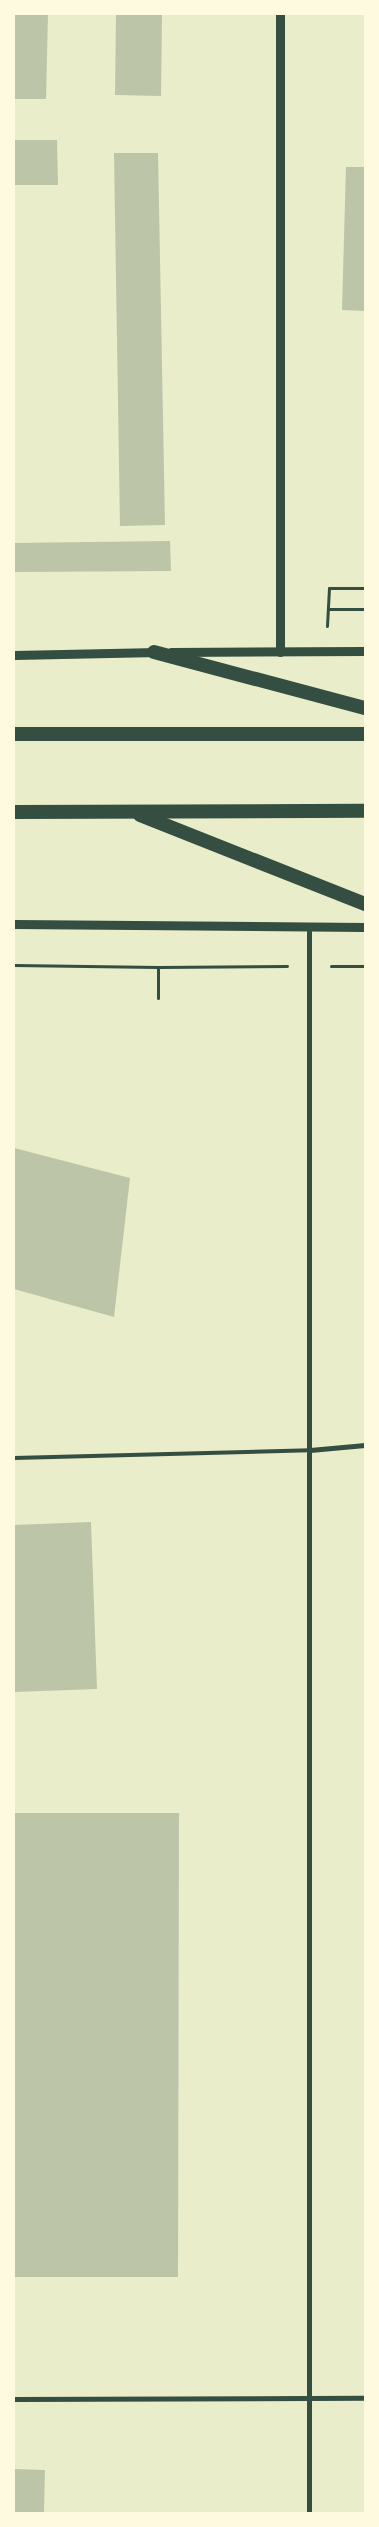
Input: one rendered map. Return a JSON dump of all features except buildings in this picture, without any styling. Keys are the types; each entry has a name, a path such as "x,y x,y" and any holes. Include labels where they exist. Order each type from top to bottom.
{"highway":[{"path":"154,652 365,708"},
{"path":"14,734 365,734"},
{"path":"14,812 365,811"},
{"path":"132,812 365,904"}],"street":[{"path":"280,14 280,652"},
{"path":"14,655 365,651"},
{"path":"14,924 365,927"},
{"path":"310,928 308,2398 310,2513"},
{"path":"310,1450 365,1446"},
{"path":"14,2399 365,2398"}],"lane":[{"path":"14,1458 310,1450"}],"path":[{"path":"326,652 329,588 365,588"},
{"path":"328,609 365,609"},
{"path":"14,965 296,966"},
{"path":"326,966 365,966"},
{"path":"158,967 158,998"}]}
